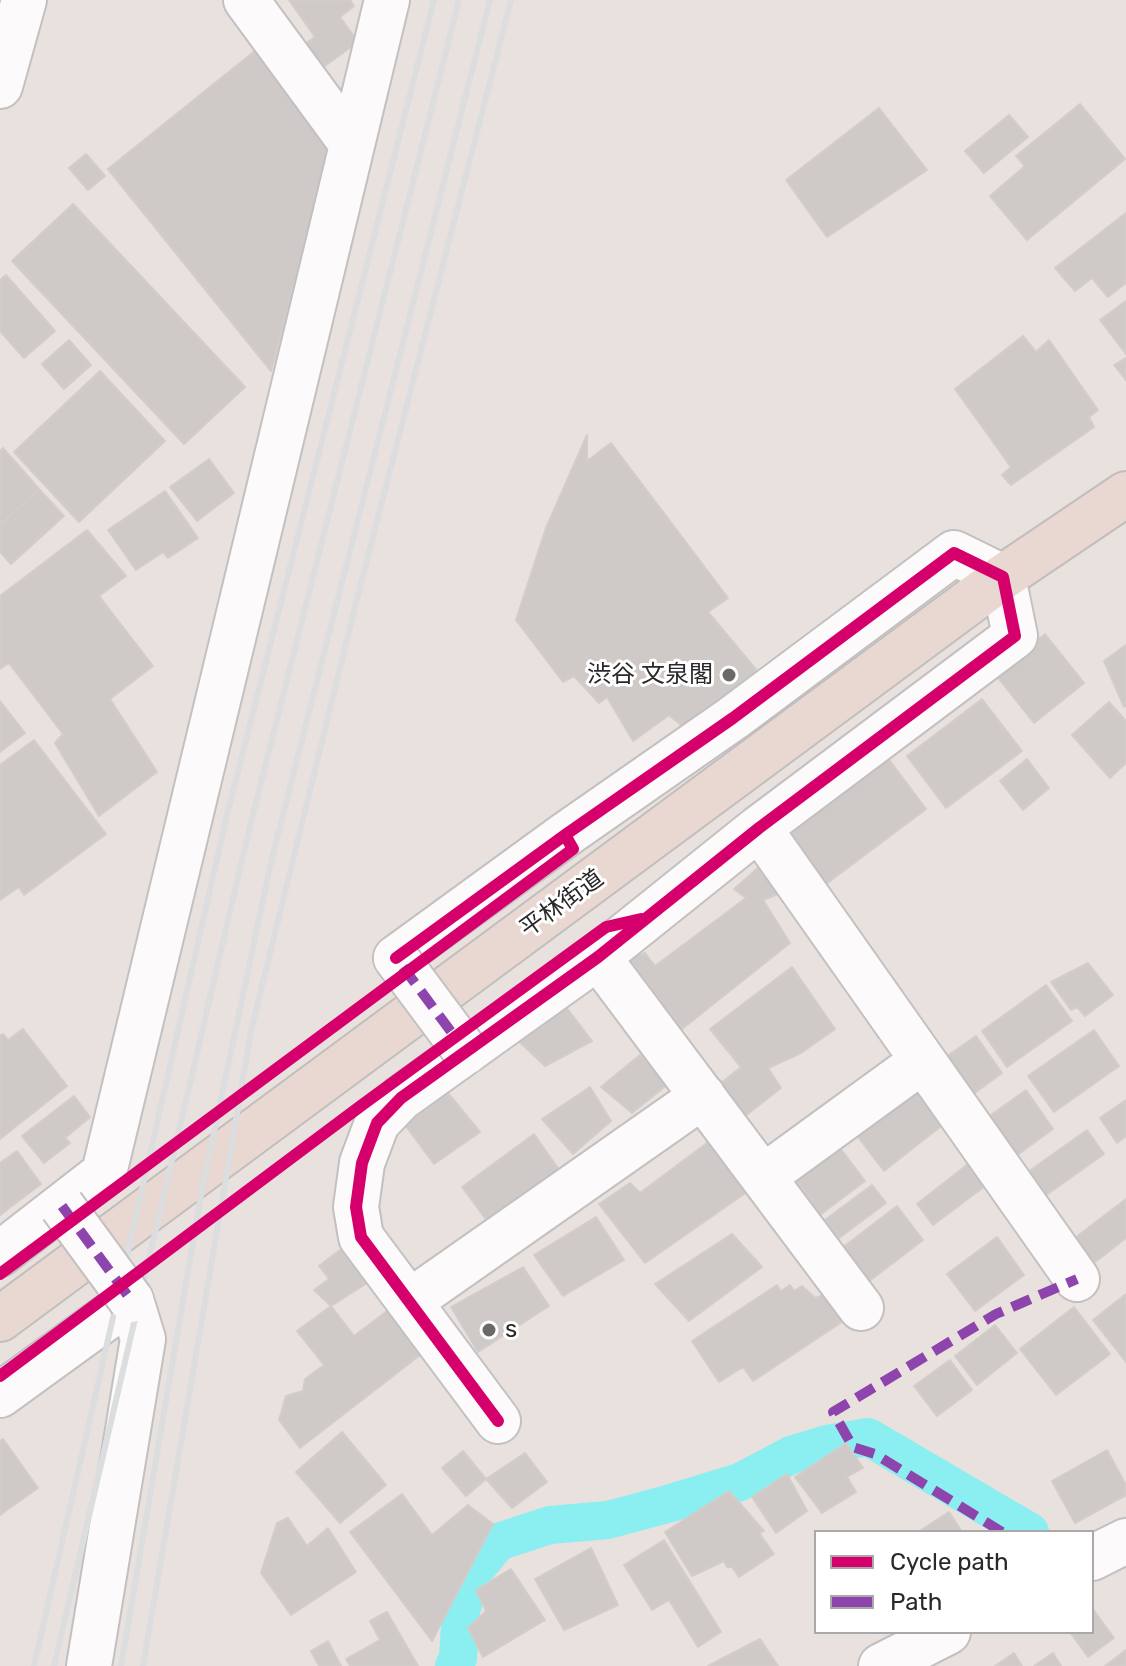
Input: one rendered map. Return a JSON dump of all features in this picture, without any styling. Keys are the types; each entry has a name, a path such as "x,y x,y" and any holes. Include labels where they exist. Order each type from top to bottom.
{"highway":[{"name":"平林街道","path":"0,1319 1003,577 1126,494"}],"street":[{"path":"0,86 24,0"},
{"path":"246,0 351,143"},
{"path":"0,1254 104,1173 387,0"},
{"path":"466,1052 396,958 733,718 954,553 1003,577 1015,636 759,828 598,957 466,1052 401,1098 377,1123 362,1163 356,1207 361,1237 498,1421"},
{"path":"759,828 921,1062 1077,1279"},
{"path":"598,957 861,1308"},
{"path":"763,1177 921,1062"},
{"path":"409,1302 703,1096"},
{"path":"62,1206 131,1300 143,1339 89,1666"},
{"path":"0,1395 131,1300"},
{"path":"1094,1557 1126,1541"},
{"path":"881,1666 944,1634"}],"building":[{"path":"289,0 350,0 354,6 340,17 358,42 322,68 305,44 315,37"},
{"path":"261,46 334,137 271,371 108,169"},
{"path":"1080,104 1125,159 1027,240 990,196 1025,166 1016,156"},
{"path":"879,108 927,170 827,237 786,180"},
{"path":"1009,115 1028,137 984,173 965,151"},
{"path":"86,154 105,176 88,190 69,168"},
{"path":"73,204 245,387 184,444 12,261"},
{"path":"1126,213 1126,283 1108,297 1092,278 1075,291 1055,268"},
{"path":"6,275 55,331 24,358 0,331 0,280"},
{"path":"1126,301 1126,354 1100,320"},
{"path":"1023,336 1036,352 1049,340 1098,410 1089,417 1094,427 1011,485 1002,475 1011,467 955,389"},
{"path":"69,340 91,365 64,389 42,364"},
{"path":"1126,358 1126,380 1114,365"},
{"path":"100,371 165,441 79,522 14,452"},
{"path":"587,435 587,461 611,443 728,598 708,612 759,673 686,729 669,715 633,741 607,697 599,703 574,676 563,682 516,620 546,528"},
{"path":"3,448 39,489 0,525 0,451"},
{"path":"209,459 234,493 197,521 170,487"},
{"path":"39,489 64,516 11,564 0,552 0,525"},
{"path":"165,491 198,538 168,558 163,552 136,570 108,530"},
{"path":"87,530 126,576 99,596 153,666 110,699 157,772 99,816 55,743 63,734 9,663 0,669 0,596"},
{"path":"1045,634 1084,683 1034,723 995,674"},
{"path":"1126,645 1126,705 1124,707 1104,661"},
{"path":"982,699 1022,751 946,808 907,756"},
{"path":"0,701 25,733 0,752"},
{"path":"1109,702 1126,721 1126,763 1110,778 1072,735"},
{"path":"34,740 106,834 24,895 19,887 0,900 0,765"},
{"path":"887,757 926,809 826,884 787,832"},
{"path":"1027,759 1049,788 1023,810 1000,781"},
{"path":"758,868 778,894 763,900 790,943 682,1029 630,960 645,953 655,966 746,898 734,889"},
{"path":"1088,963 1113,995 1085,1016 1077,1007 1071,1010 1051,982"},
{"path":"792,967 835,1029 801,1053 768,1068 781,1088 745,1116 720,1084 741,1067 710,1029"},
{"path":"1046,985 1072,1021 1007,1067 982,1031"},
{"path":"563,1003 592,1041 545,1066 510,1033"},
{"path":"23,1029 67,1086 0,1139 0,1036 3,1034 8,1040"},
{"path":"1094,1030 1119,1066 1054,1112 1028,1076"},
{"path":"976,1036 1002,1073 972,1095 946,1057"},
{"path":"640,1055 668,1084 632,1113 601,1087"},
{"path":"917,1086 945,1123 884,1171 855,1133"},
{"path":"590,1087 611,1121 573,1154 542,1119"},
{"path":"1026,1090 1053,1129 1005,1164 977,1125"},
{"path":"448,1093 480,1132 434,1164 405,1125"},
{"path":"74,1096 90,1117 65,1138 70,1143 44,1163 22,1136"},
{"path":"1126,1100 1126,1136 1117,1143 1100,1118"},
{"path":"1087,1130 1104,1154 1042,1198 1025,1174"},
{"path":"534,1134 562,1174 488,1222 462,1187"},
{"path":"715,1137 754,1187 645,1263 599,1204 630,1183 640,1193"},
{"path":"834,1140 865,1181 821,1214 791,1173"},
{"path":"17,1151 41,1184 0,1215 0,1163"},
{"path":"968,1164 985,1186 933,1225 917,1204"},
{"path":"872,1185 886,1203 839,1238 825,1220"},
{"path":"1126,1199 1126,1238 1090,1266 1071,1241"},
{"path":"897,1206 923,1240 868,1282 842,1248"},
{"name":"s","path":"596,1217 624,1260 563,1296 534,1255"},
{"path":"732,1234 762,1267 689,1321 655,1284"},
{"path":"997,1237 1024,1275 975,1311 947,1274"},
{"path":"341,1249 367,1283 331,1306 314,1290 329,1279 319,1266"},
{"name":"s","path":"523,1267 549,1306 478,1352 451,1307"},
{"path":"777,1285 781,1291 790,1285 794,1291 802,1286 815,1298 824,1295 842,1322 753,1381 743,1367 719,1382 692,1341"},
{"path":"1126,1294 1126,1362 1093,1320"},
{"path":"331,1306 354,1336 391,1308 424,1352 300,1448 279,1420 286,1396 303,1391 305,1379 324,1365 297,1331"},
{"path":"1074,1307 1110,1354 1056,1395 1020,1349"},
{"path":"995,1325 1017,1353 977,1385 955,1356"},
{"path":"950,1360 972,1390 937,1416 914,1386"},
{"path":"342,1432 386,1485 340,1523 296,1472"},
{"path":"3,1439 38,1488 0,1515 0,1441"},
{"path":"846,1443 863,1468 847,1477 856,1492 822,1513 795,1477"},
{"path":"1107,1450 1126,1485 1126,1495 1075,1523 1052,1481"},
{"path":"463,1451 486,1479 466,1496 442,1468"},
{"path":"525,1453 547,1482 512,1508 486,1479"},
{"path":"787,1474 807,1511 776,1533 752,1497"},
{"path":"729,1491 764,1531 759,1533 774,1554 739,1577 724,1561 692,1576 665,1532"},
{"path":"402,1494 432,1535 468,1505 493,1524 432,1641 350,1532"},
{"path":"949,1512 961,1530 921,1530"},
{"path":"288,1518 307,1546 328,1528 356,1572 291,1615 261,1573 277,1523"},
{"path":"664,1540 721,1632 698,1647 669,1600 652,1610 624,1565"},
{"path":"591,1548 618,1605 564,1630 535,1579"},
{"path":"511,1569 545,1620 483,1657 468,1628 486,1611 476,1590"},
{"path":"1094,1611 1114,1638 1088,1657 1071,1634 1094,1634"},
{"path":"387,1612 418,1666 350,1666 346,1659 380,1640 370,1621"},
{"path":"760,1639 778,1666 708,1666"},
{"path":"328,1641 341,1666 319,1666 311,1651"},
{"path":"1126,1650 1126,1666 1105,1666"},
{"path":"1014,1653 1022,1666 995,1666"},
{"path":"1053,1653 1061,1666 1034,1666"}],"waterway":[{"path":"454,1666 458,1658 461,1610 474,1571 498,1542 550,1525 608,1520 671,1503 740,1482 791,1455 827,1444 868,1437 1027,1530"}],"railway":[{"path":"34,1666 226,819 434,0"},
{"path":"54,1666 250,826 459,0"},
{"path":"121,1666 202,1189 271,862 490,0"},
{"path":"143,1666 251,1031 355,607 511,0"}],"marked path":[{"path":"403,967 458,1041"},
{"path":"62,1206 131,1300"},
{"path":"999,1530 875,1454 853,1447 833,1412 996,1314 1077,1279"}],"cycle path":[{"path":"396,958 733,718 954,553 1003,577 1015,636 759,828 598,957 401,1098 377,1123 362,1163 356,1207 361,1237 498,1421"},
{"path":"0,1274 573,849 565,835"},
{"path":"0,1376 606,927 641,919"}],"place":[{"name":"渋谷 文泉閣","path":"729,675"},
{"name":"s","path":"489,1330"}]}
